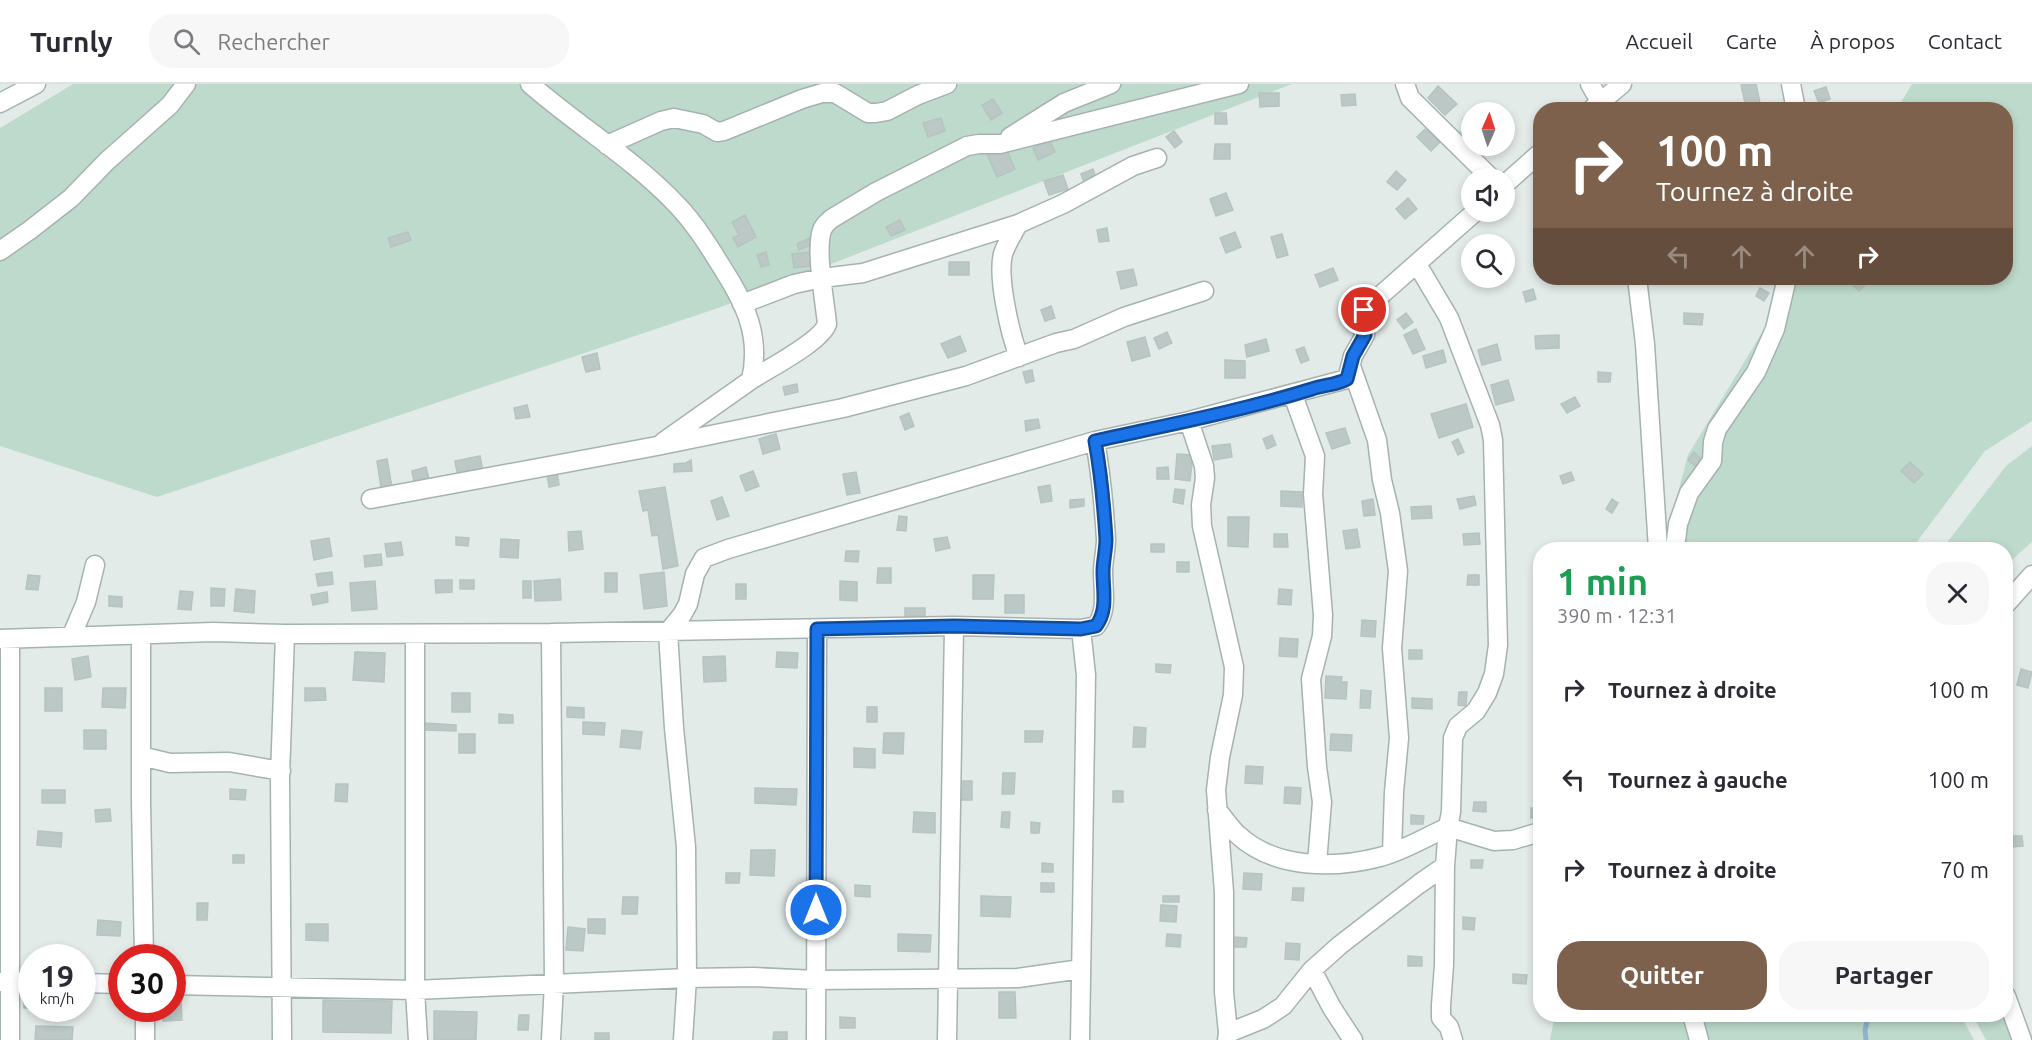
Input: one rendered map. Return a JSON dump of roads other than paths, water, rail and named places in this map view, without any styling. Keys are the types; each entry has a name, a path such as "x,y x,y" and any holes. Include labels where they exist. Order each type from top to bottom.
{"street":[{"path":"0,103 36,84"},
{"path":"0,251 71,198 107,161 170,105 186,84"},
{"path":"530,84 607,144 678,206 719,263 742,304 756,349 751,380"},
{"path":"607,144 661,121 674,118 703,124 717,132 724,132 802,99 828,93 835,93 868,113 876,114 947,84"},
{"path":"1000,144 1064,103 1111,84"},
{"path":"657,446 751,380 814,340 825,330 827,324 822,278 821,234 831,219 876,192 967,146 1000,144 1239,84"},
{"path":"1405,84 1410,98 1481,168"},
{"path":"1590,84 1597,102"},
{"path":"1604,102 1622,84"},
{"path":"1791,84 1794,102"},
{"path":"742,304 794,284 863,273 1018,224 1063,204 1133,166 1157,158"},
{"path":"1515,175 1533,159"},
{"path":"683,1040 687,978 686,847 674,728 668,632 682,615 695,573 704,558 714,553 1095,441 1189,421 1293,395 1325,384 1343,382 1347,379 1353,356 1365,335 1359,322 1364,310 1464,222"},
{"path":"1018,224 1003,252 1000,280 1011,338 1019,357"},
{"path":"1417,264 1457,336 1490,425 1493,440 1498,645 1494,674 1486,693 1476,711 1458,726 1453,738 1451,812 1445,866 1441,1011 1441,1018 1449,1027 1453,1040"},
{"path":"1638,285 1645,344 1658,542"},
{"path":"1676,542 1678,524 1689,493 1712,461 1713,441 1717,429 1756,372 1775,329 1785,285"},
{"path":"371,499 657,446 843,408 966,376 1056,343 1074,339 1124,317 1204,291"},
{"path":"1351,366 1377,440 1398,571 1392,648 1399,738 1392,852"},
{"path":"1293,395 1315,456 1313,494 1323,615 1322,636 1311,679 1317,767 1322,802 1317,863"},
{"path":"1189,421 1204,466 1206,478 1201,505 1202,526 1234,666 1233,695 1220,757 1216,790 1224,892 1224,992 1227,1036 1263,1019 1283,1006 1312,970 1348,939 1445,866"},
{"path":"10,1040 4,982 11,910 5,639 213,632 551,633 954,626 1081,629 1096,626 1103,617 1104,605 1103,569 1106,542 1101,474 1095,441"},
{"path":"72,635 86,602 95,565"},
{"path":"2013,596 2032,575"},
{"path":"947,1040 954,626"},
{"path":"816,1040 817,629"},
{"path":"1080,1040 1086,675 1081,629"},
{"path":"551,633 554,984 551,1040"},
{"path":"282,1040 281,771 285,634"},
{"path":"415,634 415,990 418,1040"},
{"path":"141,635 144,944"},
{"path":"141,756 170,763 229,762 281,771"},
{"path":"1217,810 1239,835 1255,846 1278,858 1304,863 1380,857 1448,827 1494,841 1513,840 1533,834"},
{"path":"186,985 415,990 687,978 754,977 816,980 1018,978 1081,969"},
{"path":"1312,970 1332,1008 1353,1040"},
{"path":"2013,1015 2022,1040"},
{"path":"144,1022 145,1040"},
{"path":"1694,1022 1699,1040"}],"waterway":[{"path":"1866,1040 1867,1022"}]}
